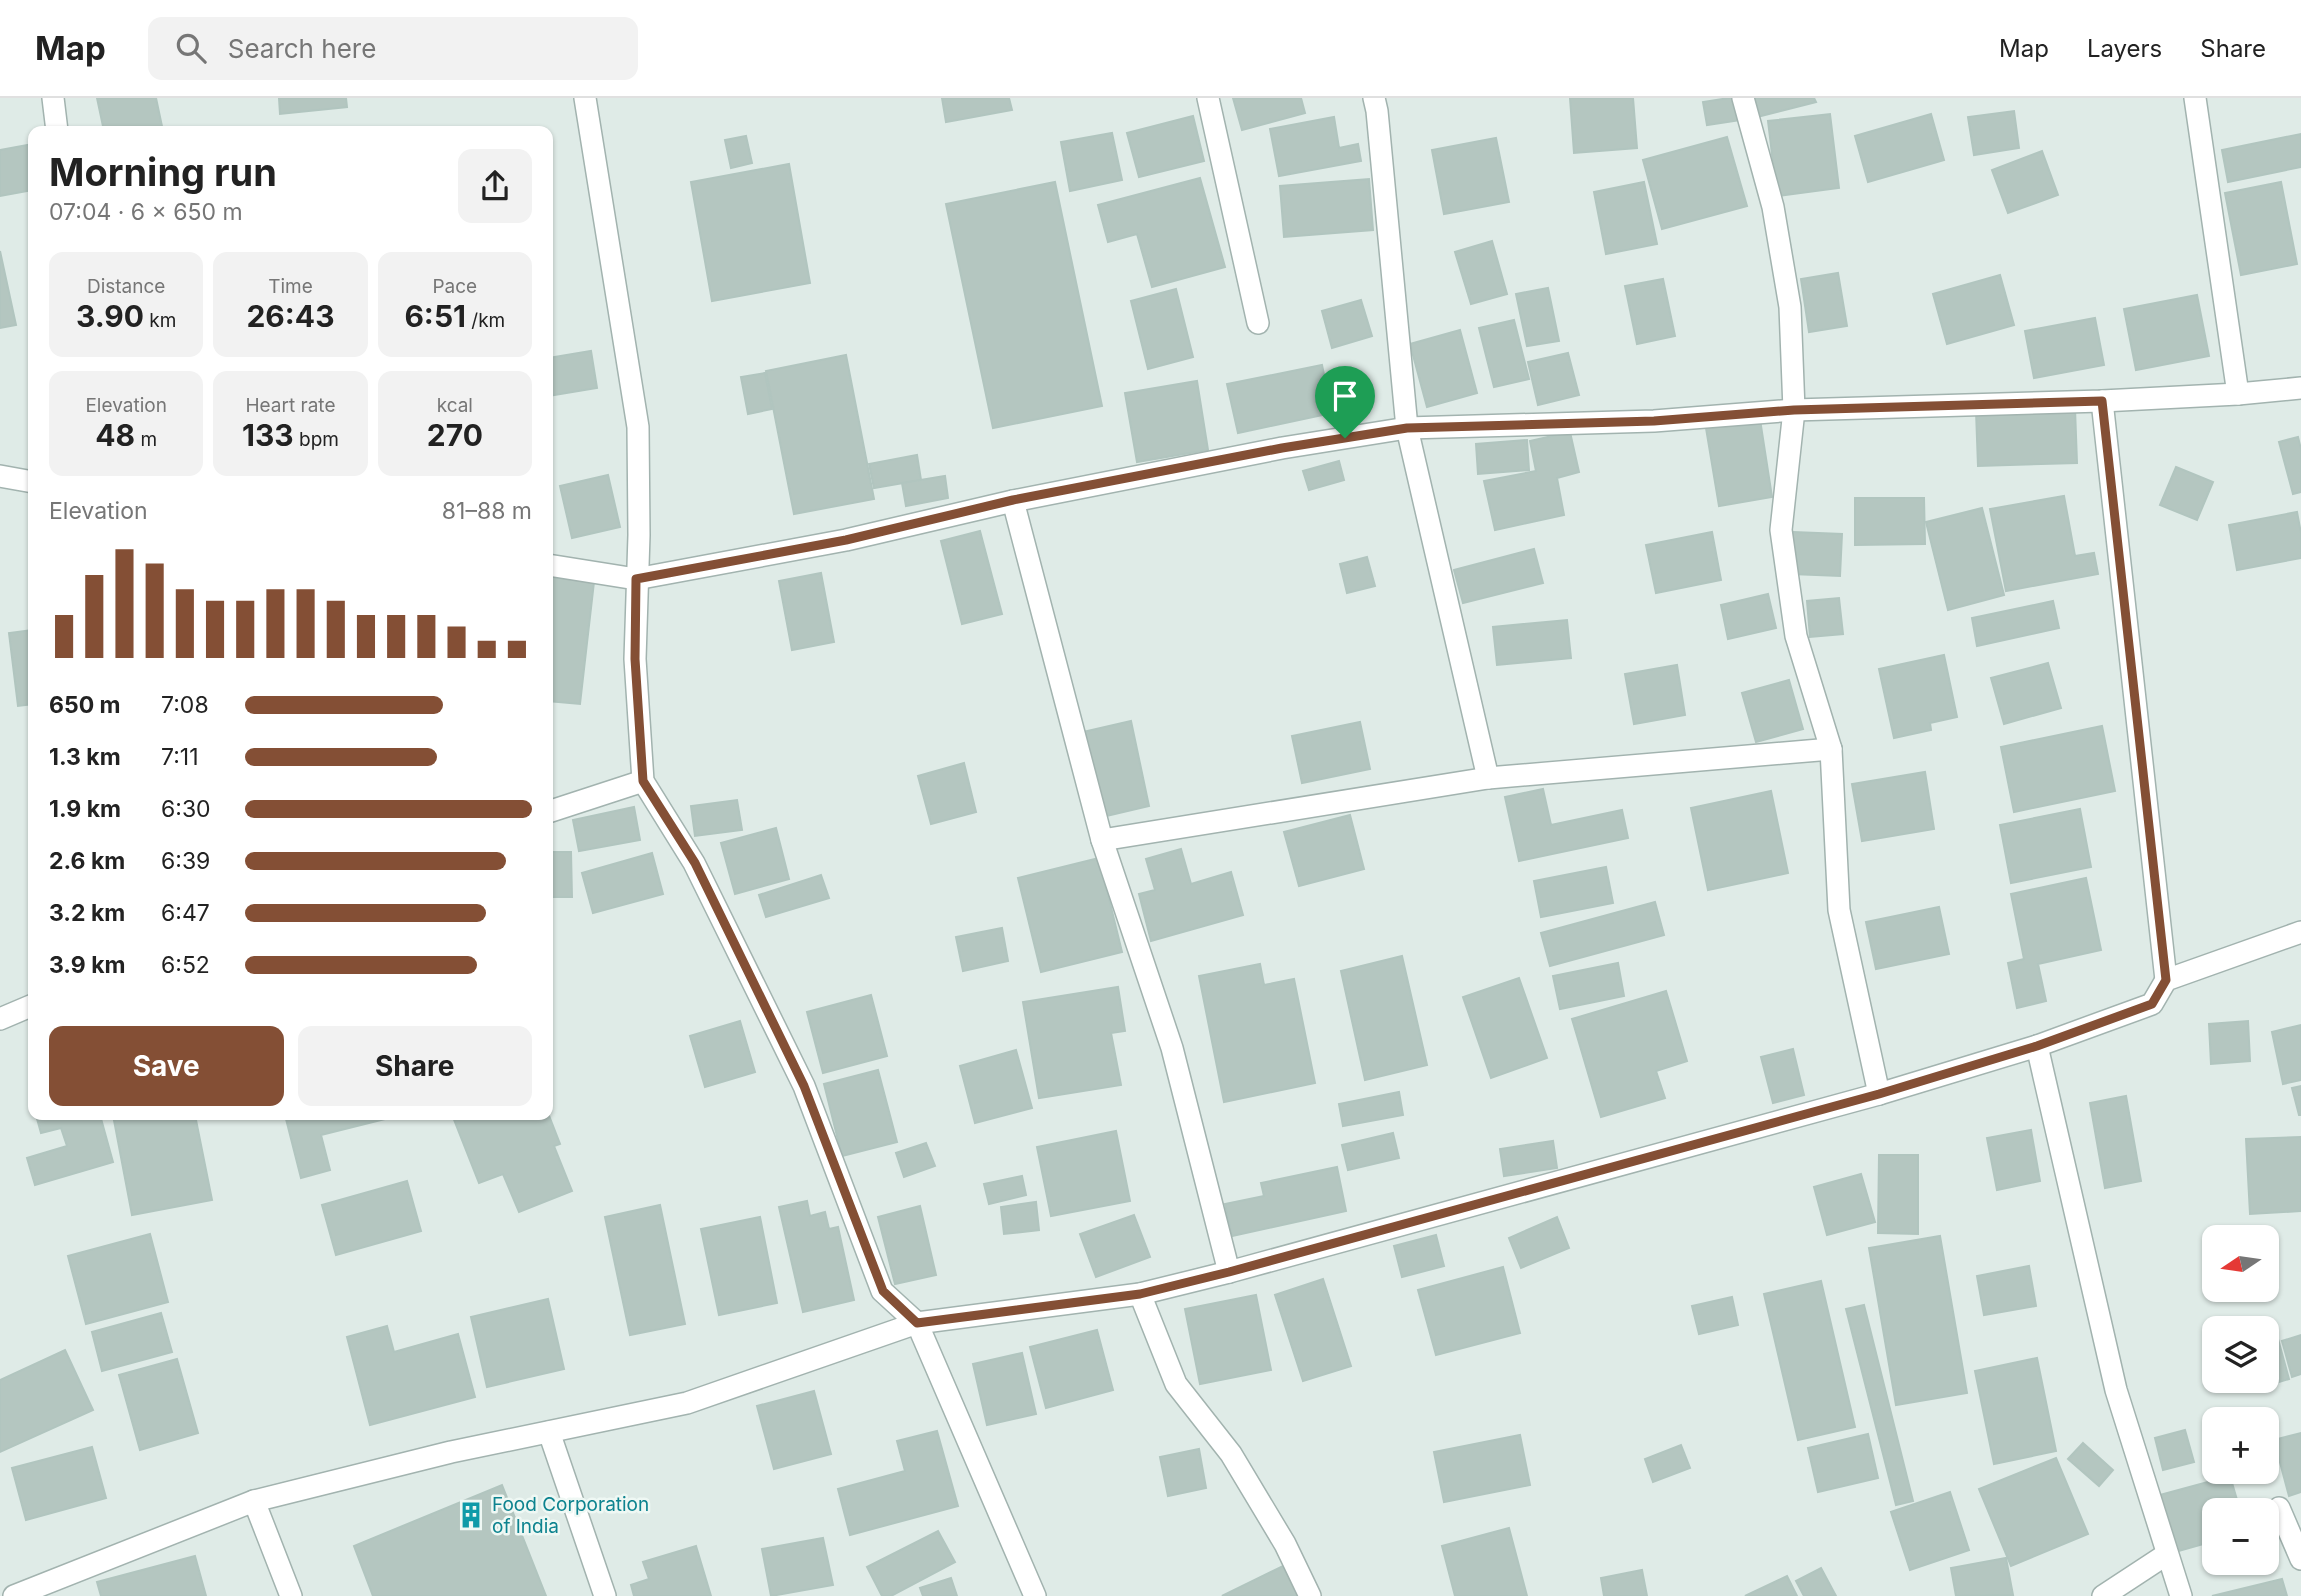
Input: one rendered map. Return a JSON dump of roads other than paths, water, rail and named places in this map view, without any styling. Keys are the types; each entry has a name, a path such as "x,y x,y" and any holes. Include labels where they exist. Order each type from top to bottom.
{"street":[{"path":"53,98 56,126"},
{"path":"585,98 638,427 639,535 635,659 643,781 695,863 804,1086 883,1291 917,1323 1035,1596"},
{"path":"1208,98 1258,323"},
{"path":"1374,98 1407,428 1488,778"},
{"path":"1743,98 1775,220 1790,307 1794,410 1781,530 1796,636 1831,749 1839,910 1879,1094"},
{"path":"2195,98 2238,394"},
{"path":"553,566 636,579 846,540 1013,500 1282,448 1407,428 1654,421 1794,410 2102,401 2301,388"},
{"path":"14,1596 254,1501 451,1452 687,1403 917,1323 1140,1294 1229,1272 1879,1094 2037,1046 2152,1004 2166,980 2102,401"},
{"path":"0,476 28,481"},
{"path":"1013,500 1102,840 1172,1048 1229,1272"},
{"path":"1102,840 1488,778 1831,749"},
{"path":"553,811 643,781"},
{"path":"2166,980 2301,932"},
{"path":"0,1018 28,1006"},
{"path":"2037,1046 2116,1390 2182,1596"},
{"path":"1140,1294 1176,1384 1231,1454 1285,1544 1310,1596"},
{"path":"549,1432 605,1596"},
{"path":"254,1501 291,1596"},
{"path":"2279,1508 2301,1559"},
{"path":"2103,1596 2168,1554"}],"place":[{"name":"Food Corporation of India","path":"471,1515"}]}
